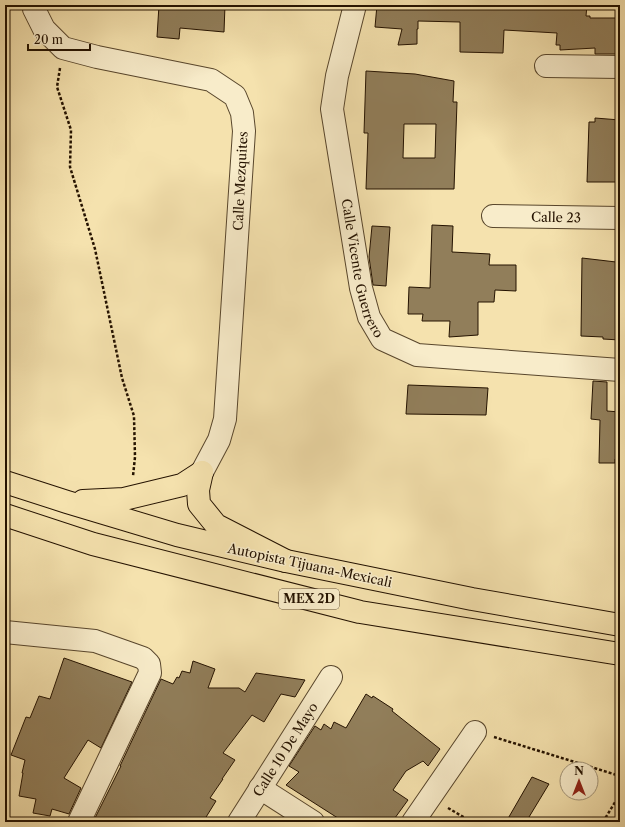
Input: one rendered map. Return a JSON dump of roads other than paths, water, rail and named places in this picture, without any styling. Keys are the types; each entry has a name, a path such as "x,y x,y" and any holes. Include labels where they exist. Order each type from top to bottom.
{"highway":[{"path":"67,502 124,499 182,485 202,472"},
{"path":"202,472 198,490 199,504 216,525 286,561"},
{"name":"Autopista Tijuana-Mexicali","path":"5,482 178,535 286,561 472,599 620,625"},
{"name":"MEX 2D","path":"5,515 93,544 360,612 620,654"}],"street":[{"name":"Calle Mezquites","path":"34,5 34,9 44,29 63,48 211,80 235,96 242,113 244,131 225,419 219,440 202,472"},
{"name":"Calle Vicente Guerrero","path":"355,5 337,76 332,109 361,288 369,317 382,339 417,355 620,370"},
{"path":"546,66 620,67"},
{"name":"Calle 23","path":"493,216 620,218"},
{"path":"5,632 95,641 143,658 149,664 150,673 79,822"},
{"name":"Calle 10 De Mayo","path":"239,822 330,677"},
{"path":"413,822 475,732"},
{"path":"260,788 313,822"}]}
